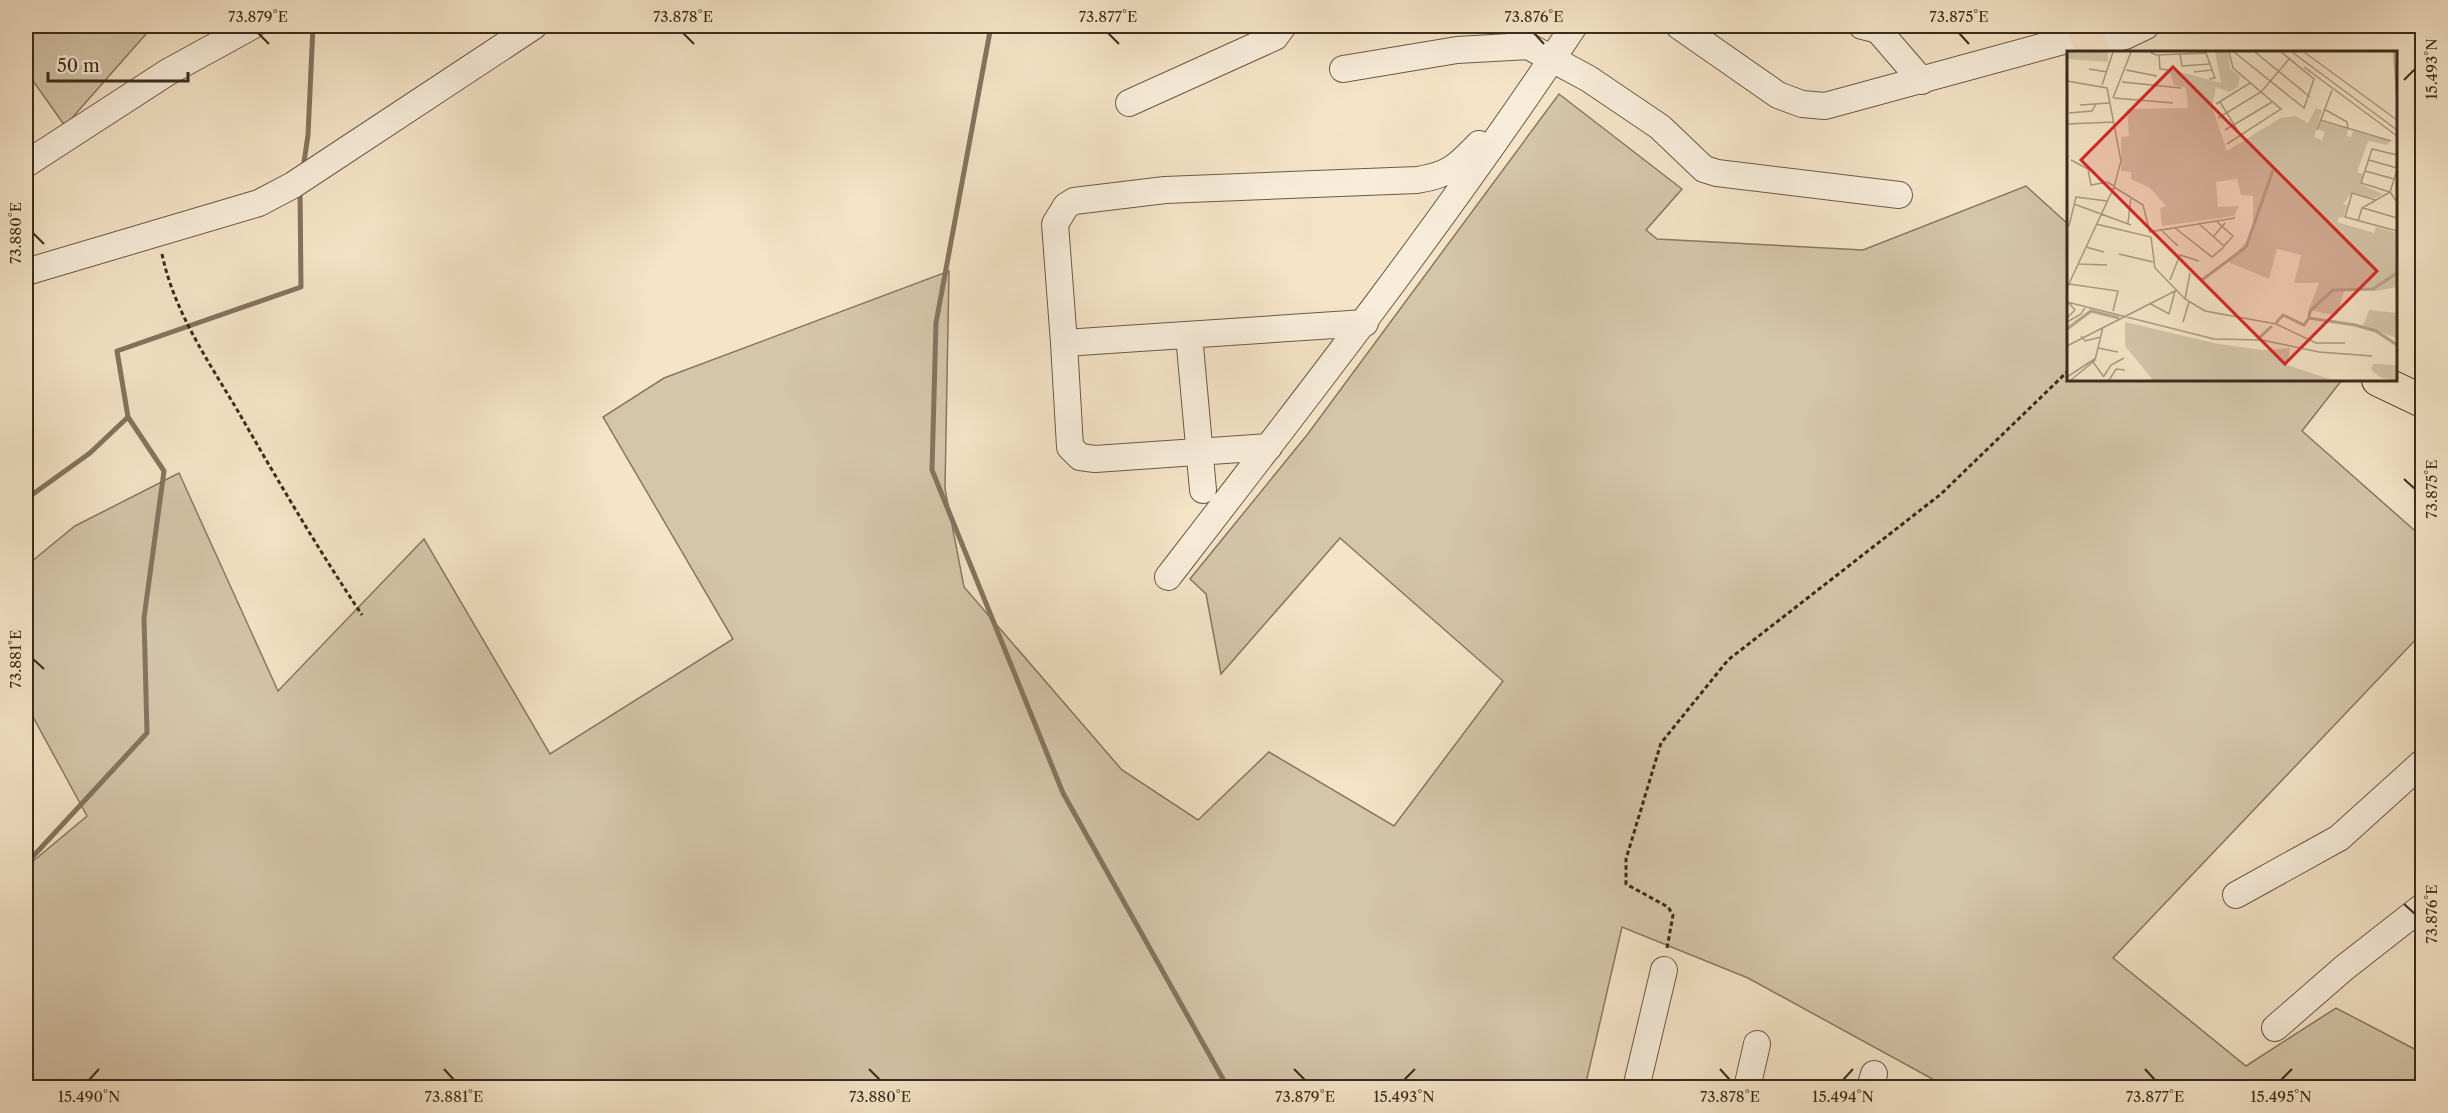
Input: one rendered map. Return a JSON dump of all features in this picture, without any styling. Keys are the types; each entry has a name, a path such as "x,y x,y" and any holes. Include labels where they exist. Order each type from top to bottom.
{"main road":[{"path":"2380,381 2422,401"}],"street":[{"path":"26,164 168,72 252,26"},
{"path":"26,272 158,231 259,203 293,185 534,26"},
{"path":"1129,103 1275,37 1283,26"},
{"path":"1168,577 1365,323 1510,122 1574,26"},
{"path":"1679,26 1778,95 1802,104 1825,106 2087,39 2125,36 2146,26"},
{"path":"1862,26 1878,30 1922,81"},
{"path":"1343,69 1457,50 1528,46 1553,58 1660,128 1704,169 1717,173 1899,195"},
{"path":"1269,447 1095,459 1075,454 1070,447 1055,224 1066,206 1074,201 1165,190 1417,180 1442,176 1455,169 1490,132 1510,122"},
{"path":"1064,343 1119,337 1189,335 1365,323"},
{"path":"1189,335 1197,452 1203,490"},
{"path":"2236,895 2339,838 2422,763"},
{"path":"2275,1028 2344,968 2422,907"},
{"path":"1636,1088 1664,970"},
{"path":"1748,1088 1757,1044"}],"path":[{"path":"158,231 168,284 186,323 318,550 362,615"},
{"path":"1664,970 1673,915 1668,907 1626,884 1626,859 1661,743 1728,660 1941,494 2067,372"}],"shaded area":[{"path":"26,26 153,26 65,126 26,71"},
{"path":"1559,94 1682,189 1646,230 1657,239 1863,250 2026,186 2067,223 2067,381 2341,381 2302,431 2422,537 2422,633 2113,958 2246,1066 2336,1008 2422,1053 2422,1087 1947,1087 1748,978 1622,927 1585,1087 26,1087 26,867 87,816 26,704 26,566 75,526 179,473 278,691 424,539 550,754 733,639 603,417 664,378 949,271 945,489 964,587 1122,770 1198,820 1269,752 1394,826 1503,681 1340,538 1221,674 1206,594 1190,579 1307,435"}],"waterway":[{"path":"303,169 308,135 313,26"},
{"path":"991,26 936,323 932,470 1063,793 1228,1088"},
{"path":"26,499 90,453 128,417 117,351 301,287 300,190"},
{"path":"26,864 147,733 144,618 164,471 128,417"}]}
